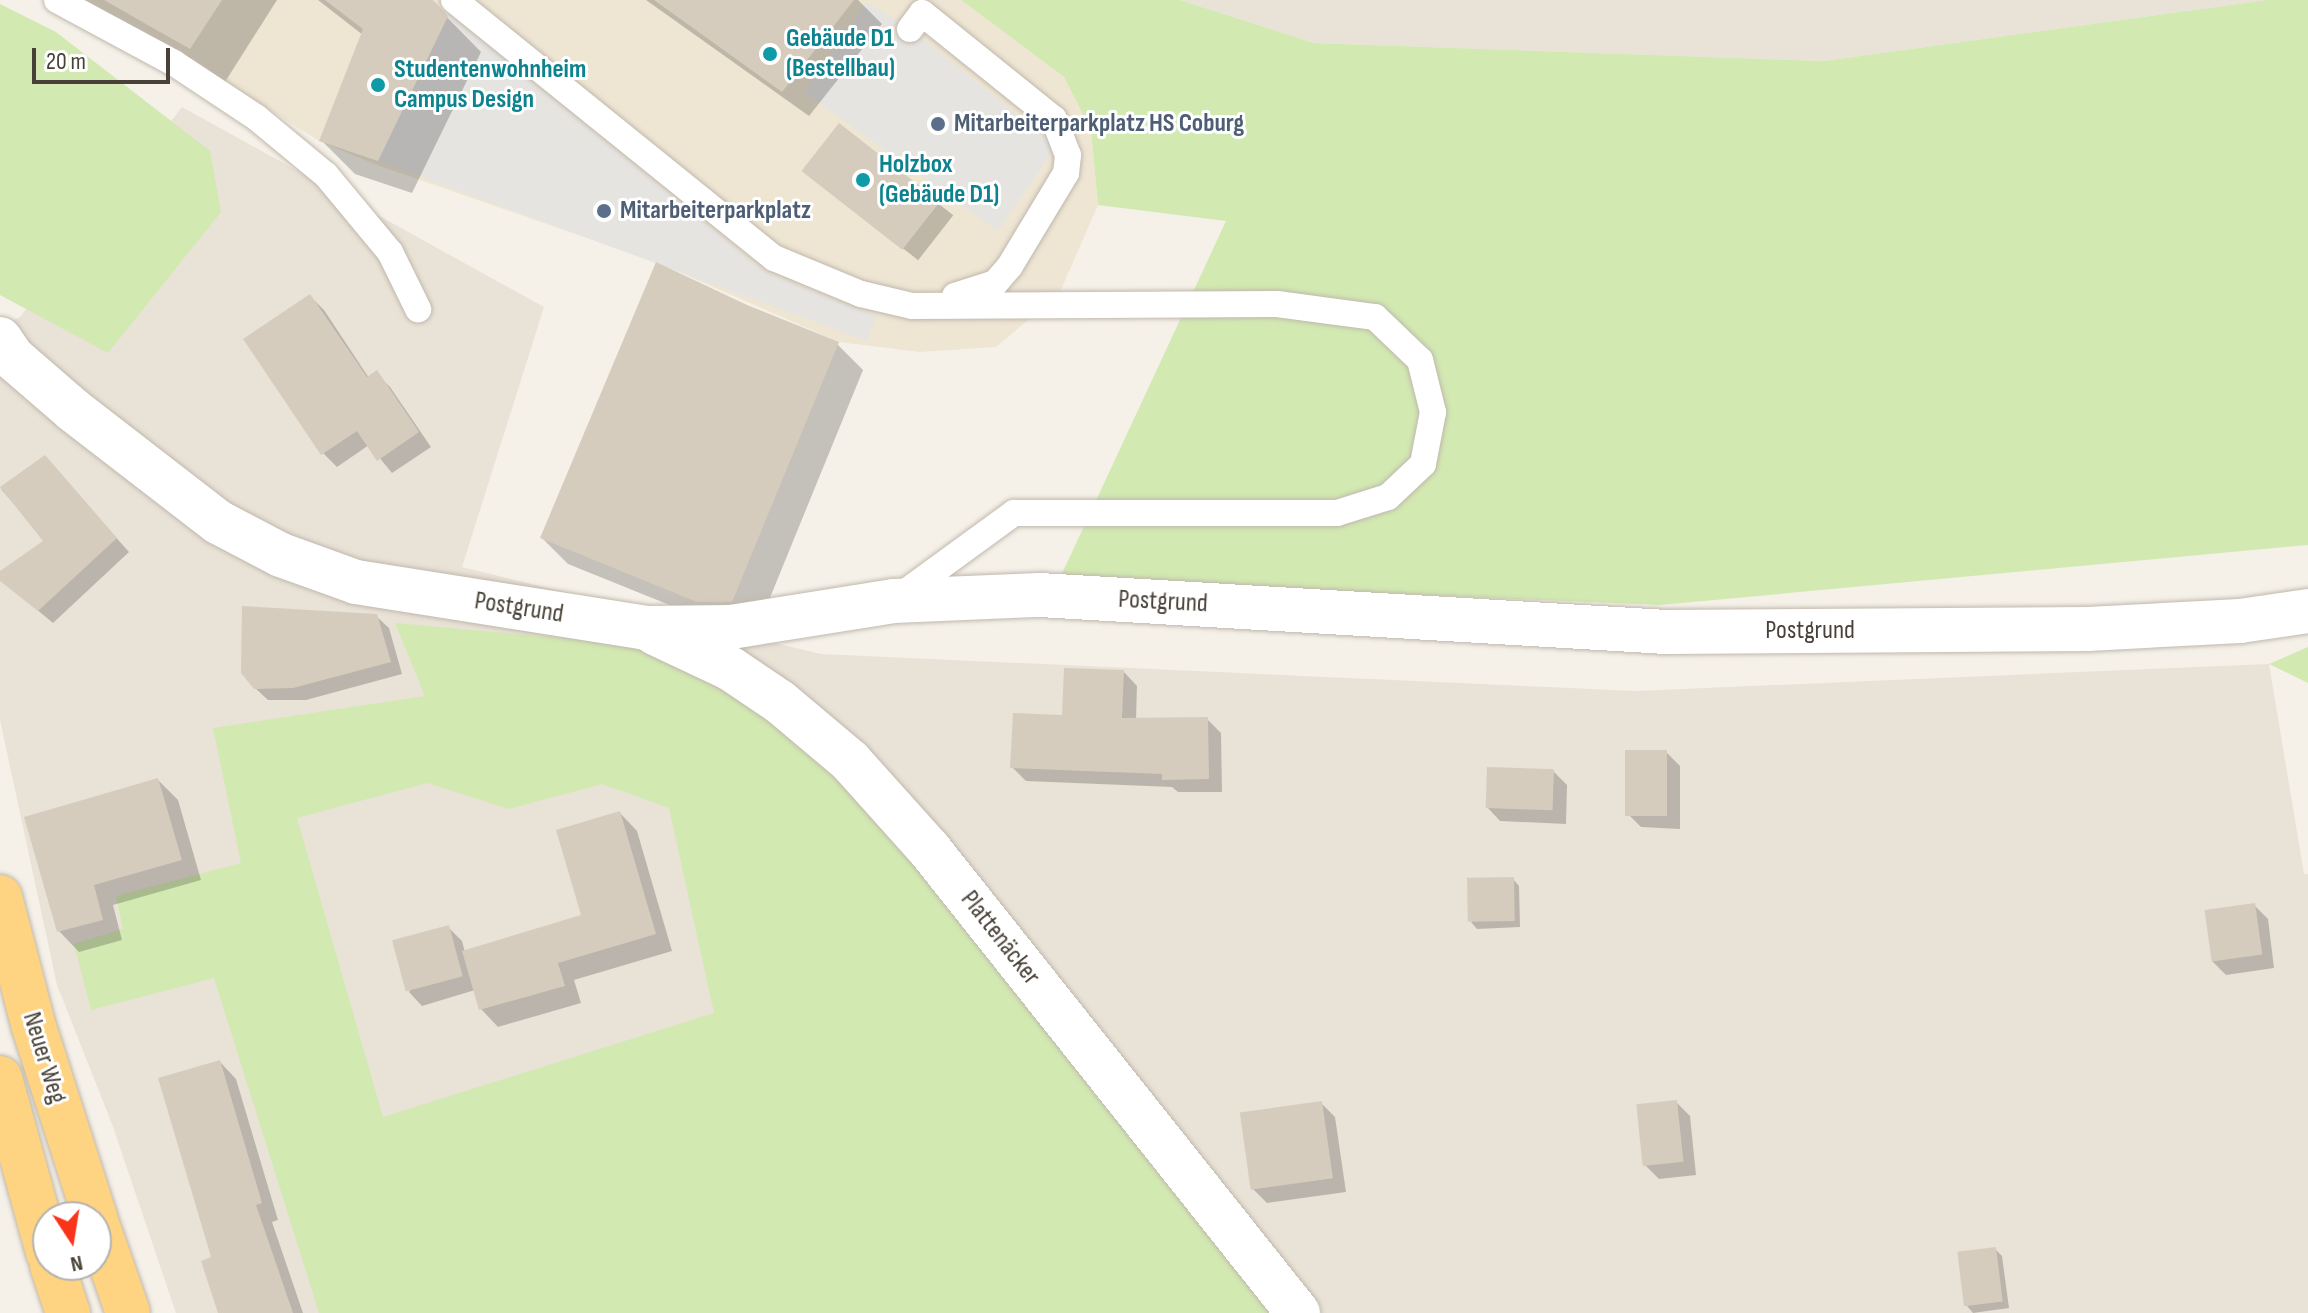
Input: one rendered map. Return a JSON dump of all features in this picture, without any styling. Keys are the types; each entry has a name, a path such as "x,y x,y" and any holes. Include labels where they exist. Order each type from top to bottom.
{"highway":[{"name":"Neuer Weg","path":"0,897 33,1024 89,1201"},
{"name":"Neuer Weg","path":"0,1078 33,1201"},
{"path":"0,1164 32,1227"},
{"name":"Neuer Weg","path":"112,1267 128,1313"},
{"name":"Neuer Weg","path":"57,1281 68,1313"}],"street":[{"name":"Postgrund","path":"0,339 13,358 73,410 218,522 281,555 356,582 645,628 731,627 894,601 1040,595 1666,632 2088,629 2240,621 2308,611"},
{"name":"Plattenäcker","path":"645,628 731,669 780,702 850,761 929,849 1298,1313"}],"lane":[{"path":"57,0 174,63 257,118 326,175 390,252 418,309"},
{"path":"454,0 774,258 861,294 912,306 1277,304 1375,317 1420,360 1433,412 1423,464 1388,497 1337,513 1014,513 894,601"},
{"path":"910,29 922,13 1006,94 1054,119 1066,146 1066,173 1010,266 995,283 979,291 912,306"}],"shaded area":[{"path":"72,0 961,0 1064,77 1091,130 1098,205 1059,294 996,347 920,352 839,342 656,262 377,165 319,141 222,80"},
{"path":"1180,0 2267,0 1824,61 1314,43"},
{"name":"Mitarbeiterparkplatz HS Coburg","path":"867,2 910,29 1056,146 998,231 804,92"},
{"name":"Mitarbeiterparkplatz","path":"450,13 764,271 876,316 867,341 378,161"},
{"path":"182,107 544,307 462,567 821,654 1636,691 2269,664 2304,874 2308,874 2308,1313 176,1313 112,1124 57,985 0,720 0,327 20,317"}],"green space":[{"path":"961,0 1180,0 1314,43 1824,61 2267,0 2308,0 2308,545 1660,605 1059,580 1226,221 1098,205 1091,130 1064,77"},
{"path":"0,4 56,32 210,151 221,212 108,353 0,295"},
{"path":"395,623 635,645 802,732 1287,1313 319,1313 214,978 91,1010 74,944 123,929 116,896 241,863 213,728 425,696","holes":["427,783 509,809 602,784 669,808 714,1013 383,1117 297,818"]},
{"path":"2308,647 2308,683 2269,664"}],"building":[{"path":"104,0 222,0 190,49"},
{"name":"Studentenwohnheim Campus Design","path":"325,0 433,0 448,16 378,161 319,141 363,29"},
{"name":"Gebäude D1 (Bestellbau)","path":"654,0 854,0 782,92"},
{"name":"Holzbox (Gebäude D1)","path":"839,123 940,202 902,250 801,171"},
{"path":"656,262 747,305 839,342 732,602 697,602 540,538"},
{"path":"310,294 367,377 377,370 419,432 377,461 357,431 321,455 243,339"},
{"path":"45,455 117,538 38,611 0,581 0,571 43,541 0,487"},
{"path":"242,606 377,614 391,662 293,688 254,689 241,673"},
{"path":"1064,668 1124,670 1122,718 1208,717 1209,779 1162,780 1162,774 1010,768 1013,713 1062,715"},
{"path":"1625,750 1667,750 1667,816 1625,816"},
{"path":"1487,767 1554,769 1553,810 1486,808"},
{"path":"158,778 182,860 94,885 103,920 57,932 24,817"},
{"path":"620,811 656,934 558,963 565,986 479,1010 462,951 581,915 556,830"},
{"path":"1514,877 1515,921 1468,922 1467,878"},
{"path":"2255,903 2262,954 2212,962 2204,910"},
{"path":"449,925 463,976 406,991 392,940"},
{"path":"220,1060 262,1203 256,1205 293,1313 218,1313 201,1261 211,1257 158,1078"},
{"path":"1677,1100 1683,1162 1643,1166 1636,1104"},
{"path":"1322,1101 1333,1178 1251,1190 1240,1113"},
{"path":"1996,1247 2003,1302 1964,1306 1957,1252"}],"place":[{"name":"Gebäude D1 (Bestellbau)","path":"770,54"},
{"name":"Studentenwohnheim Campus Design","path":"378,85"},
{"name":"Mitarbeiterparkplatz HS Coburg","path":"938,124"},
{"name":"Holzbox (Gebäude D1)","path":"863,180"},
{"name":"Mitarbeiterparkplatz","path":"604,211"}]}
